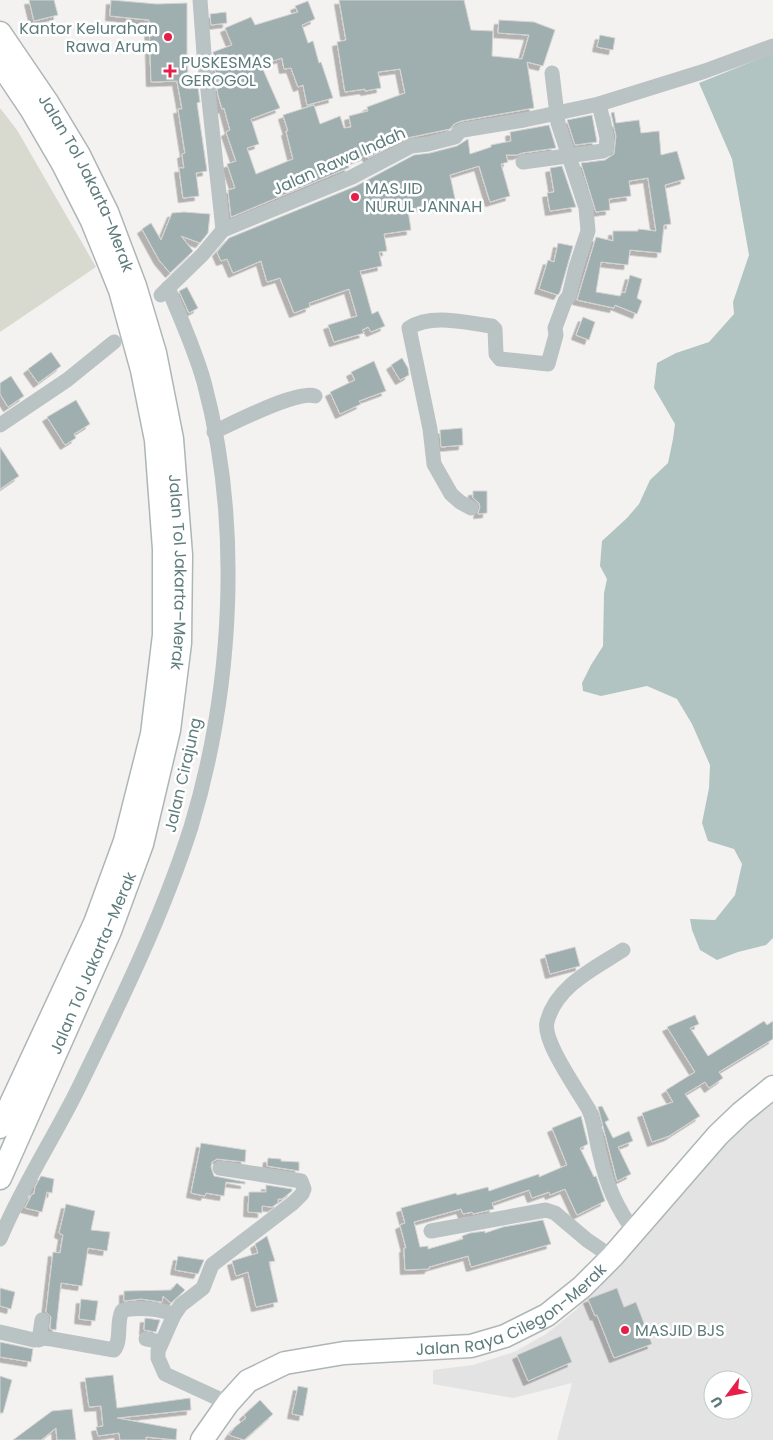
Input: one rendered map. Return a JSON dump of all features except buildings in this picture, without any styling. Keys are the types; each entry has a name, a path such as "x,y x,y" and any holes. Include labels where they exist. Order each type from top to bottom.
{"highway":[{"name":"Jalan Tol Jakarta–Merak","path":"0,33 47,102 79,155 108,212 135,286 155,353 172,439 181,555 180,643 169,730 142,844 110,931 0,1178"},
{"name":"Jalan Tol Jakarta–Merak","path":"0,63 31,109 63,164 92,221 120,290 142,370 156,440 164,549 164,635 152,734 125,841 95,923 0,1127"},
{"name":"Jalan Raya Cilegon-Merak","path":"202,1440 228,1402 248,1381 284,1363 344,1353 471,1346 506,1336 547,1315 582,1287 612,1257 718,1135 773,1087"}],"street":[{"path":"200,0 224,230"},
{"name":"Jalan Rawa Indah","path":"224,230 352,177 411,146 455,137 463,130 524,120 599,104 705,71 773,46"},
{"path":"471,508 451,494 434,462 430,429 409,328 421,323 448,319 492,326 495,329 496,354 500,359 548,364 556,334 555,328 565,301 569,296 576,267 588,232 586,208 562,138 552,73"},
{"path":"523,162 606,149 607,138 599,104"},
{"name":"Jalan Cirajung","path":"0,1239 11,1212 76,1092 167,894 197,804 209,757 224,666 228,594 226,514 221,468 204,383 193,348 164,292 202,255 224,230"},
{"path":"0,425 67,380 114,342"},
{"path":"214,432 252,414 294,398 308,394 315,396"},
{"path":"623,950 572,984 552,1007 546,1024 557,1056 590,1112 602,1164 612,1193 623,1218 634,1232"},
{"path":"220,1168 301,1181 304,1184 304,1192 294,1202 212,1264 204,1288 181,1305 174,1315 158,1350 158,1358 165,1374 228,1402"},
{"path":"431,1230 546,1210 555,1213 587,1240 612,1257"},
{"path":"0,1332 34,1340 41,1338 52,1339 114,1350 117,1345 119,1317 122,1311 131,1309 164,1310 174,1315"},
{"path":"39,1340 42,1320"},
{"path":"146,1339 161,1342"}],"shaded area":[{"path":"773,53 773,938 766,945 738,952 717,960 700,950 690,919 715,920 735,895 742,864 734,849 708,841 702,823 709,788 710,765 692,724 677,699 647,686 601,696 583,691 582,683 603,646 604,593 607,579 600,566 602,541 639,504 650,480 668,463 675,424 654,388 657,363 676,353 709,342 734,314 733,302 749,255 732,159 699,83"},
{"path":"0,108 17,130 96,267 0,332"},
{"path":"773,1098 773,1440 557,1440 572,1383 513,1398 433,1384 433,1370 473,1365 514,1352 546,1334 576,1310 737,1126"}],"place":[{"name":"Kantor Kelurahan Rawa Arum","path":"168,37"},
{"name":"PUSKESMAS GEROGOL","path":"170,71"},
{"name":"MASJID NURUL JANNAH","path":"355,197"},
{"name":"MASJID BJS","path":"625,1330"}]}
